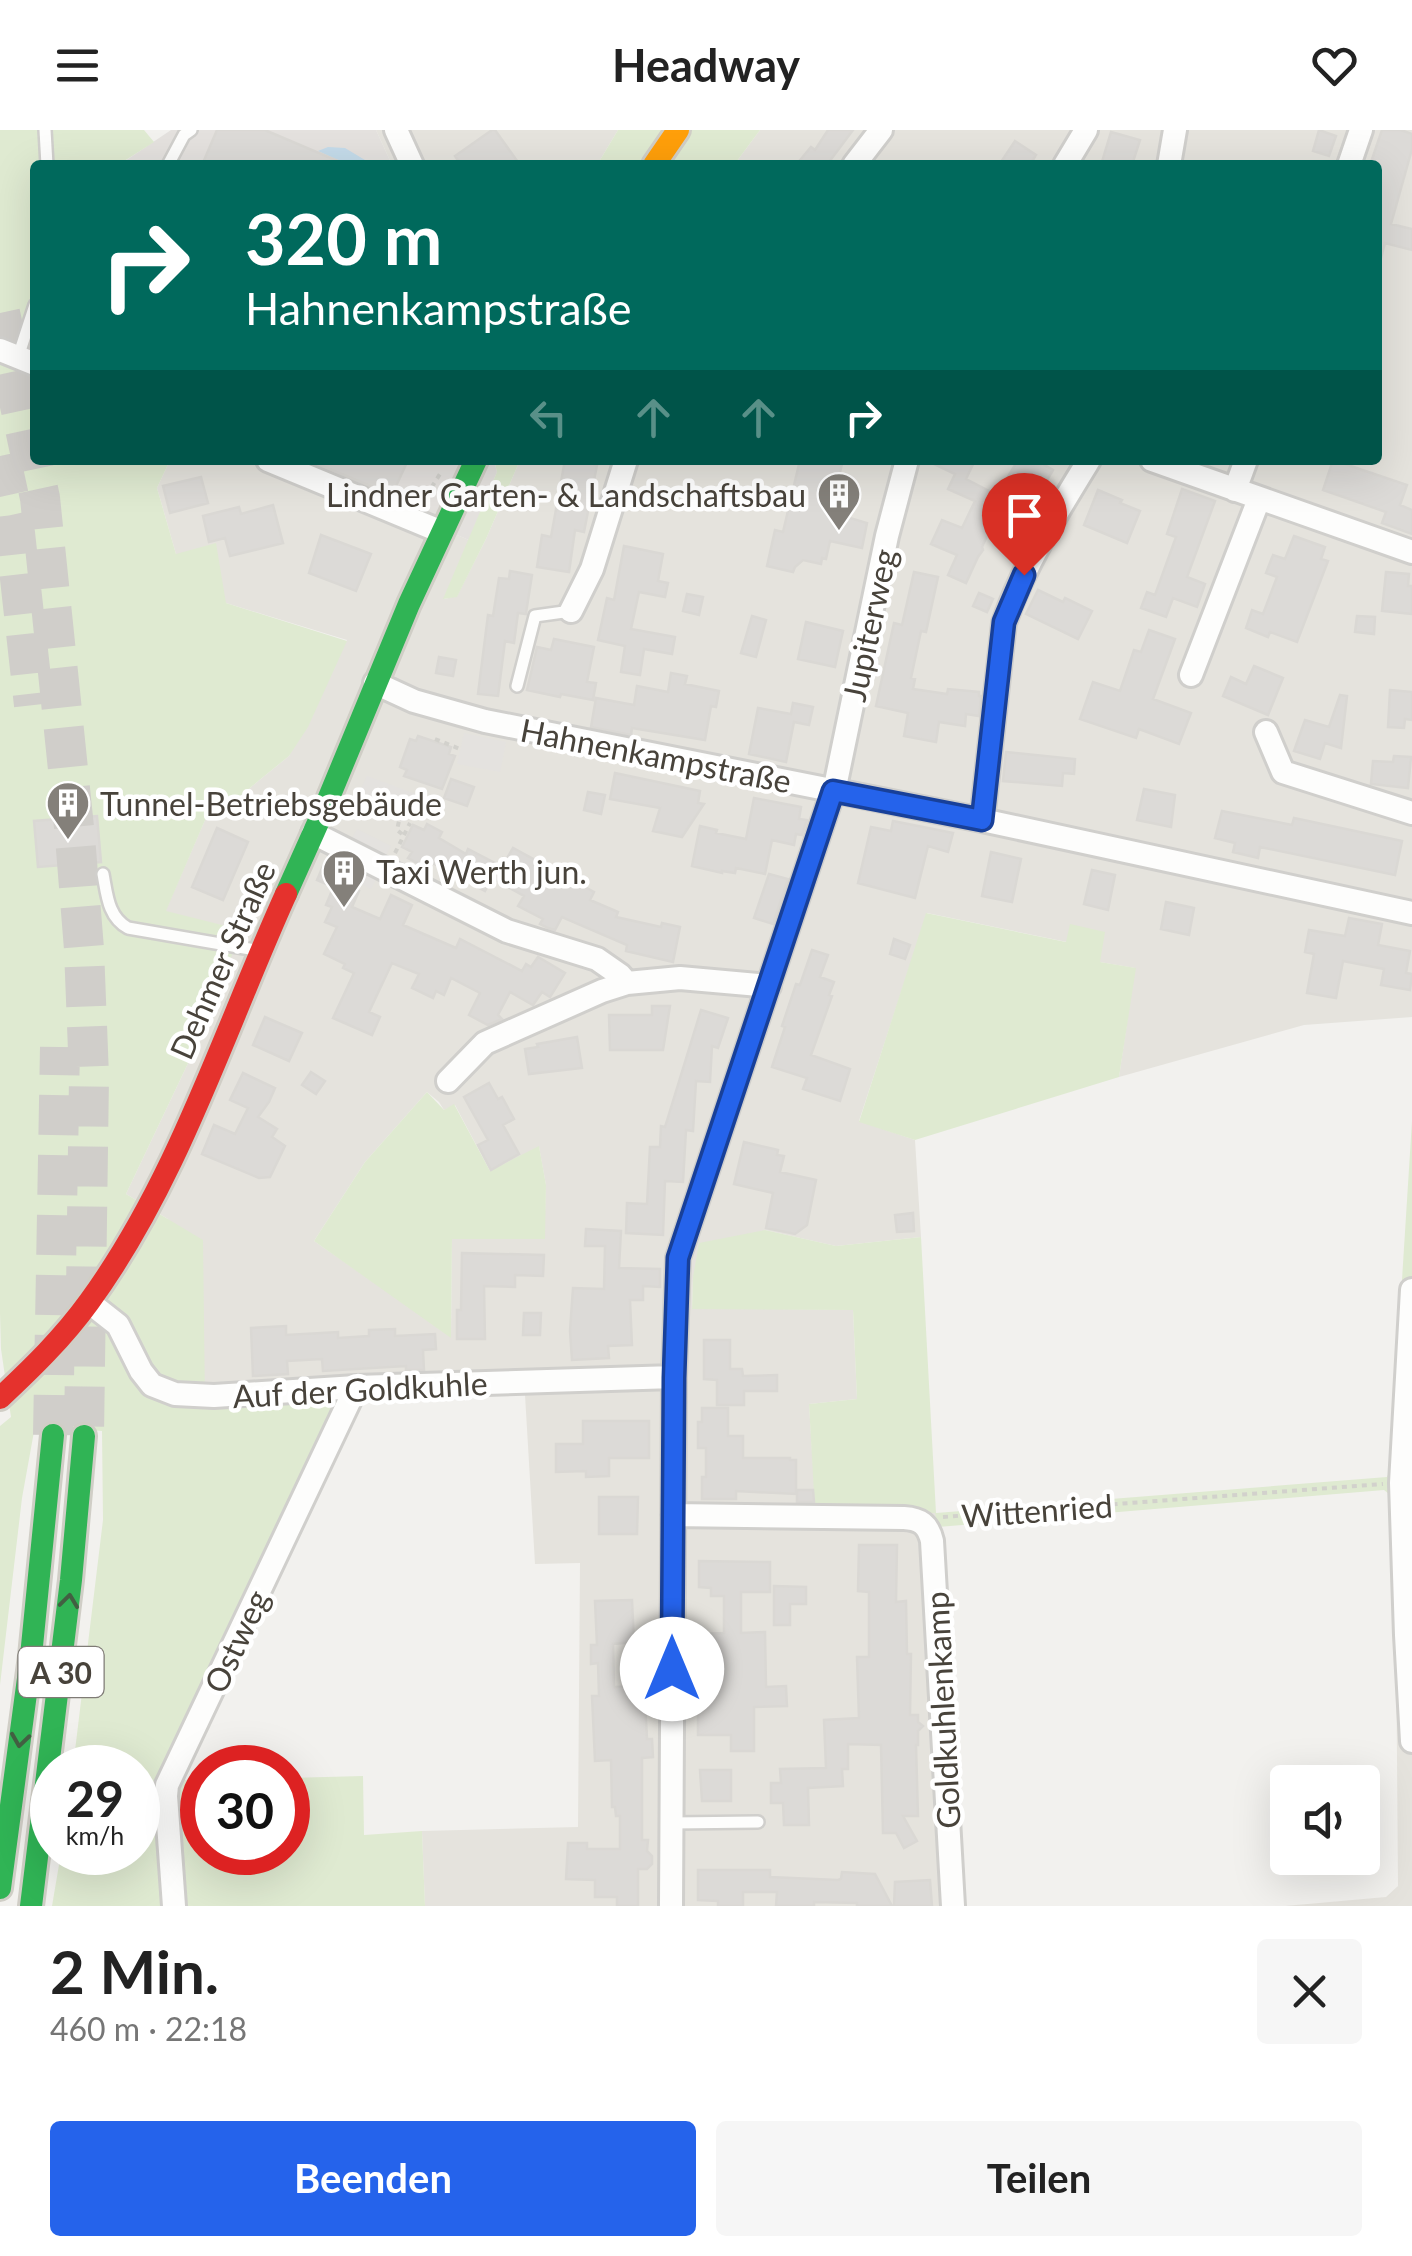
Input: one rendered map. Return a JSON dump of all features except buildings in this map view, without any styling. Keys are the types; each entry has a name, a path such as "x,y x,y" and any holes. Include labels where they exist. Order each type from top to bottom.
{"main road":[{"path":"657,160 678,130"},
{"name":"Dehmer Straße","path":"0,1398 60,1341 90,1303 141,1220 474,465"},
{"name":"A 30","path":"0,1888 31,1656 53,1434"},
{"name":"A 30","path":"30,1906 72,1580 84,1436"}],"street":[{"path":"396,130 410,160"},
{"path":"858,160 881,130"},
{"path":"1068,160 1086,130"},
{"path":"1169,160 1176,130"},
{"path":"1350,160 1361,130"},
{"path":"280,465 442,532"},
{"path":"571,612 592,570 624,465"},
{"name":"Jupiterweg","path":"672,1906 678,1258 833,791 906,465"},
{"path":"982,820 1004,622 1052,520 1086,465"},
{"path":"1166,465 1412,552"},
{"path":"1236,490 1244,465"},
{"path":"1191,675 1258,499"},
{"name":"Hahnenkampstraße","path":"375,683 484,727 982,820 1412,913"},
{"path":"1266,732 1283,772 1412,813"},
{"path":"314,834 507,930 598,959 626,983"},
{"path":"448,1081 484,1043 626,983 680,978 768,986"},
{"path":"1412,1290 1401,1482 1412,1741"},
{"name":"Auf der Goldkuhle","path":"90,1303 118,1325 141,1371 152,1384 175,1394 214,1396 356,1387 674,1378"},
{"name":"Ostweg","path":"174,1906 167,1785 356,1387"},
{"name":"Wittenried","path":"673,1515 919,1519"},
{"name":"Goldkuhlenkamp","path":"919,1519 930,1530 932,1540 953,1906"}],"lane":[{"path":"44,130 47,160"},
{"path":"171,160 191,130"},
{"path":"18,357 30,320"},
{"path":"517,686 536,616 571,612"},
{"path":"103,874 109,904 121,925 260,951"},
{"path":"672,1823 758,1822"}],"path":[{"path":"413,520 443,465"},
{"path":"437,742 435,739 460,749"},
{"path":"401,812 397,830 404,836"},
{"path":"393,857 410,823"},
{"name":"Wittenried","path":"919,1519 1401,1482"}],"shaded area":[{"path":"171,130 376,130 390,160 126,160"},
{"path":"376,130 618,130 600,160 390,160"},
{"path":"760,130 1412,130 1412,1017 1304,1025 1119,1077 1135,968 1100,962 1067,942 927,913 859,1121 915,1140 921,1237 836,1246 765,1230 693,1277 692,1308 853,1310 857,1399 809,1404 816,1512 936,1513 942,1553 965,1906 425,1906 422,1831 578,1827 580,1563 535,1564 525,1395 360,1395 205,1403 168,1219 126,1194 191,1057 241,930 165,912 212,804 235,800 289,756 347,640 226,603 176,554 157,488 168,465 289,465 469,540 444,599 457,596 518,465 1382,465 1382,160 738,160","holes":["427,1092 444,1110 455,1105 490,1171 539,1147 546,1185 544,1239 452,1239 451,1336 314,1241 365,1162"]},
{"path":"289,465 495,465 497,472 469,540"},
{"path":"464,733 506,742 500,772 457,764"},
{"path":"367,776 416,794 402,822 354,803"},
{"path":"357,829 391,846 383,861 349,844"},
{"path":"333,847 380,871 371,889 324,865"},
{"path":"1412,1626 1412,1906 1285,1906 1386,1897 1398,1886 1396,1629"}],"green space":[{"path":"0,130 144,130 154,142 126,160 30,160 27,354 30,465 168,465 157,488 176,554 216,543 226,603 347,641 308,727 289,756 235,800 212,804 166,911 242,930 191,1057 126,1194 203,1240 205,1403 359,1395 191,1745 180,1745 180,1768 174,1780 180,1780 180,1875 310,1875 310,1777 363,1776 364,1835 422,1831 425,1906 52,1906 57,1875 160,1875 160,1745 76,1745 103,1520 102,1431 35,1426 22,1498 0,1685 0,1426 11,1417 1,1349"},
{"path":"618,130 760,130 738,160 600,160"},
{"path":"495,465 518,465 457,597 443,599 497,472"},
{"path":"926,913 1066,942 1070,924 1105,932 1100,962 1136,968 1119,1077 915,1140 859,1122"},
{"path":"427,1092 444,1110 454,1104 490,1171 539,1146 546,1185 545,1239 452,1239 451,1338 314,1241 365,1162"},
{"path":"1412,1121 1412,1626 1396,1629 1389,1494 1384,1490 938,1527 935,1513 815,1512 809,1404 857,1399 853,1310 692,1309 699,1243 765,1230 836,1246 921,1237 936,1513 1387,1477"}],"water":[{"path":"345,148 365,160 338,160 318,151"}],"tunnel":[{"path":"0,313 30,452"},
{"path":"0,456 13,515 34,705"},
{"path":"33,465 40,498 84,949 89,1076 84,1436"},
{"path":"53,1435 60,1047"}],"traffic: fast":[{"path":"286,894 409,604 474,465"},
{"path":"0,1888 31,1656 53,1435"},
{"path":"31,1906 71,1580 84,1436"}],"traffic: slow":[{"path":"657,160 678,130"}],"traffic: jam":[{"path":"0,1398 79,1315 149,1206 198,1104 286,894"}],"place":[{"name":"Lindner Garten- & Landschaftsbau","path":"839,532"},
{"name":"Tunnel-Betriebsgebäude","path":"68,841"},
{"name":"Taxi Werth jun.","path":"344,909"}],"route":[{"path":"672,1669 678,1258 833,791 982,820 1004,622 1024,575"}]}
